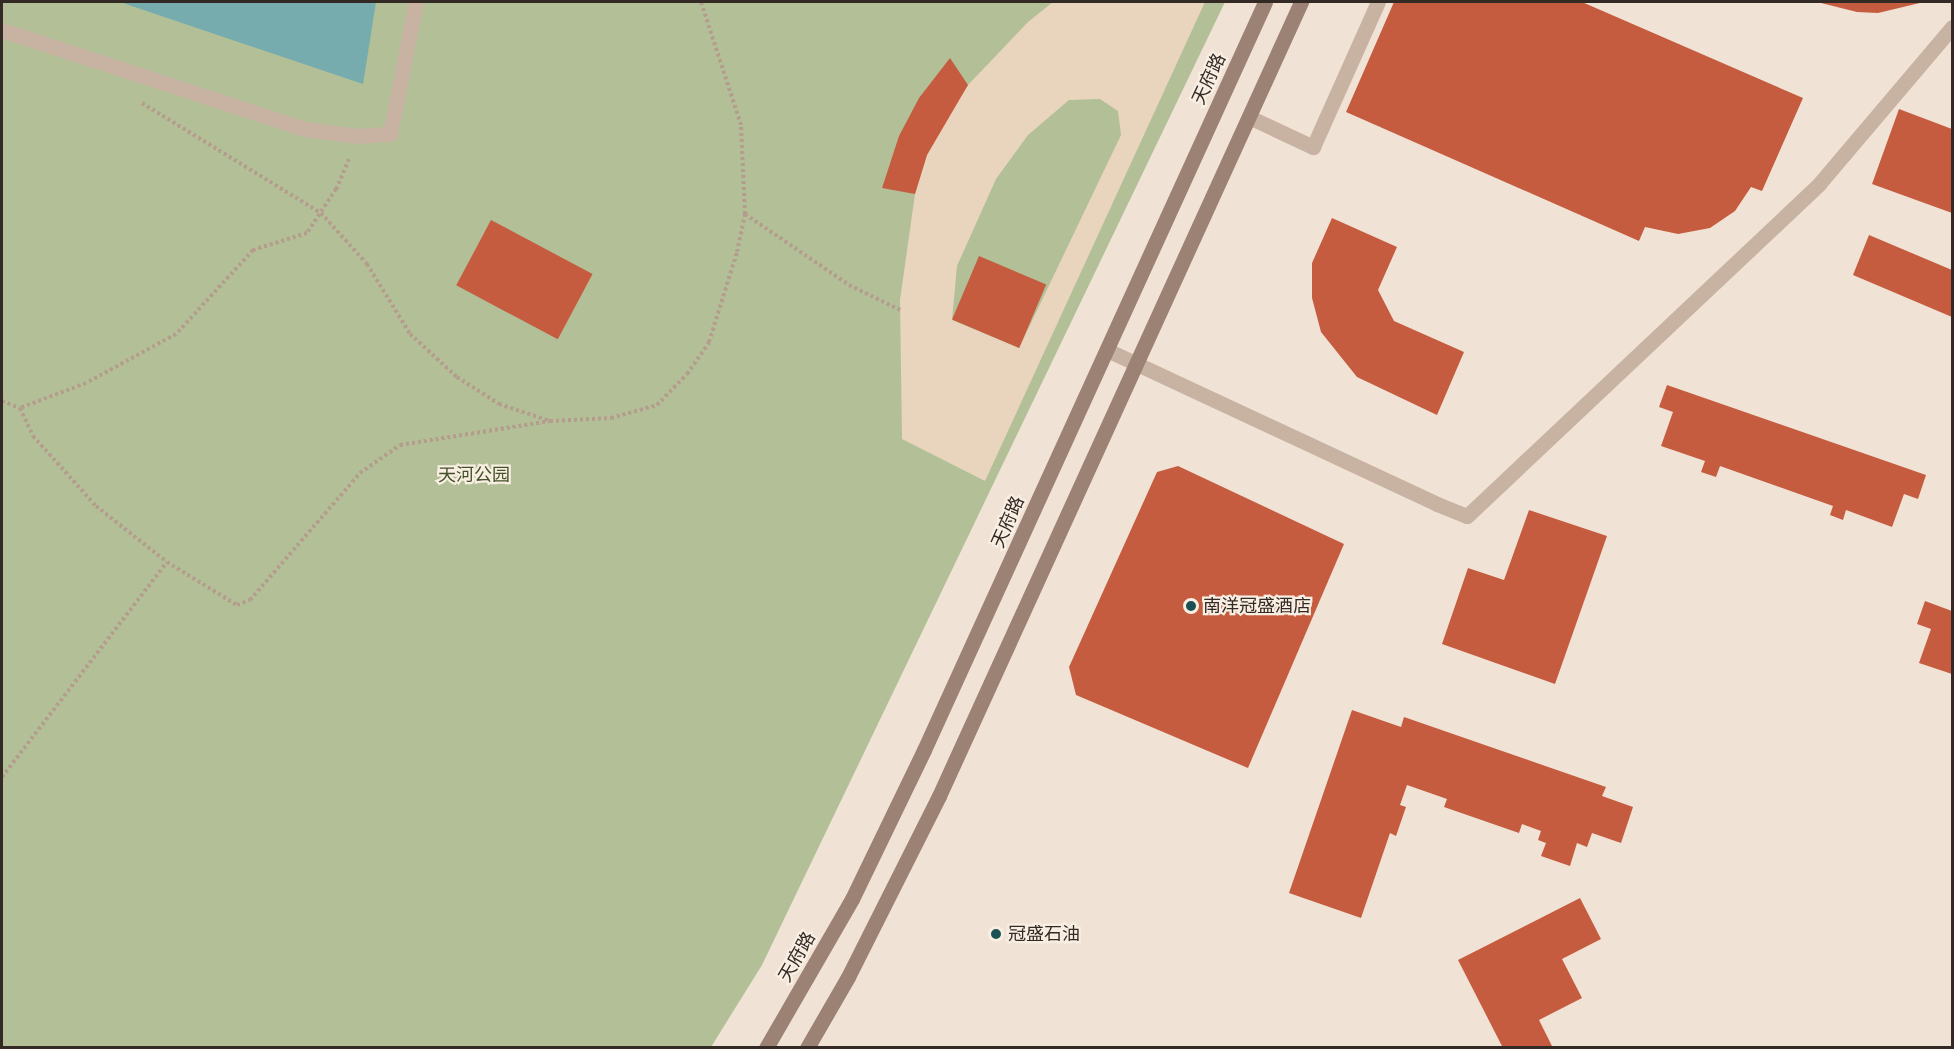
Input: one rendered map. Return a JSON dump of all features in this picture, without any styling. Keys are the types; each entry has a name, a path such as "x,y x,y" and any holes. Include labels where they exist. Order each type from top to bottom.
{"main road":[{"name":"天府路","path":"766,1047 820,957 885,831 1265,2"},
{"path":"807,1047 848,977 939,796 1301,2"}],"street":[{"path":"2,30 304,129 359,136 390,134 416,2"},
{"path":"1249,117 1313,147 1378,2"},
{"path":"1107,350 1467,516 1819,184 1953,27"}],"path":[{"path":"20,408 33,436 96,506 167,562 223,599 237,604 250,600 360,473 400,446 550,421 612,418 657,405 687,374 710,342 745,214 741,125 701,2"},
{"path":"136,100 321,213 367,264 410,334 450,370 499,404 550,421"},
{"path":"2,401 20,408 86,383 176,334 253,250 307,233 336,189 359,136"},
{"path":"745,214 849,285 900,310"},
{"path":"2,777 167,562"}],"green space":[{"name":"天河公园","path":"2,2 1225,2 762,965 711,1047 2,1048"}],"shaded area":[{"path":"1053,2 1205,2 985,481 902,439 900,300 915,194 927,155 968,85 1028,22","holes":["1100,99 1118,111 1121,135 1019,348 952,320 957,266 996,179 1028,135 1069,100"]}],"water":[{"path":"120,2 376,2 363,84"}],"building":[{"path":"1394,2 1582,2 1803,98 1762,191 1751,187 1735,211 1710,228 1678,234 1645,227 1639,241 1346,112"},
{"path":"1817,2 1924,2 1878,13 1857,12"},
{"path":"950,58 968,85 927,155 915,194 882,188 899,136 919,98"},
{"path":"1899,109 1952,129 1952,213 1872,184"},
{"path":"1332,218 1397,247 1378,290 1394,321 1464,352 1437,415 1357,377 1321,332 1312,298 1312,263"},
{"path":"491,220 593,274 558,339 456,285"},
{"path":"1869,235 1952,270 1952,317 1853,275"},
{"path":"979,256 1046,285 1019,348 952,320"},
{"path":"1667,385 1926,475 1918,499 1904,494 1892,527 1846,510 1843,520 1830,515 1833,506 1720,466 1716,477 1701,472 1705,461 1661,446 1673,412 1659,407"},
{"path":"1178,466 1344,544 1248,768 1076,695 1069,667 1157,472"},
{"path":"1529,510 1607,536 1555,684 1442,644 1468,568 1504,580"},
{"path":"1925,601 1952,611 1952,674 1919,663 1931,629 1917,624"},
{"path":"1352,710 1401,727 1404,717 1606,787 1602,796 1633,807 1621,843 1592,833 1587,847 1577,843 1570,866 1541,856 1546,843 1538,840 1541,831 1522,824 1519,833 1444,807 1447,799 1407,785 1400,805 1406,807 1396,836 1390,833 1361,918 1289,893"},
{"path":"1580,898 1601,939 1562,959 1582,998 1539,1020 1553,1048 1503,1048 1458,960"}],"place":[{"name":"南洋冠盛酒店","path":"1191,606"},
{"name":"冠盛石油","path":"996,934"}]}
